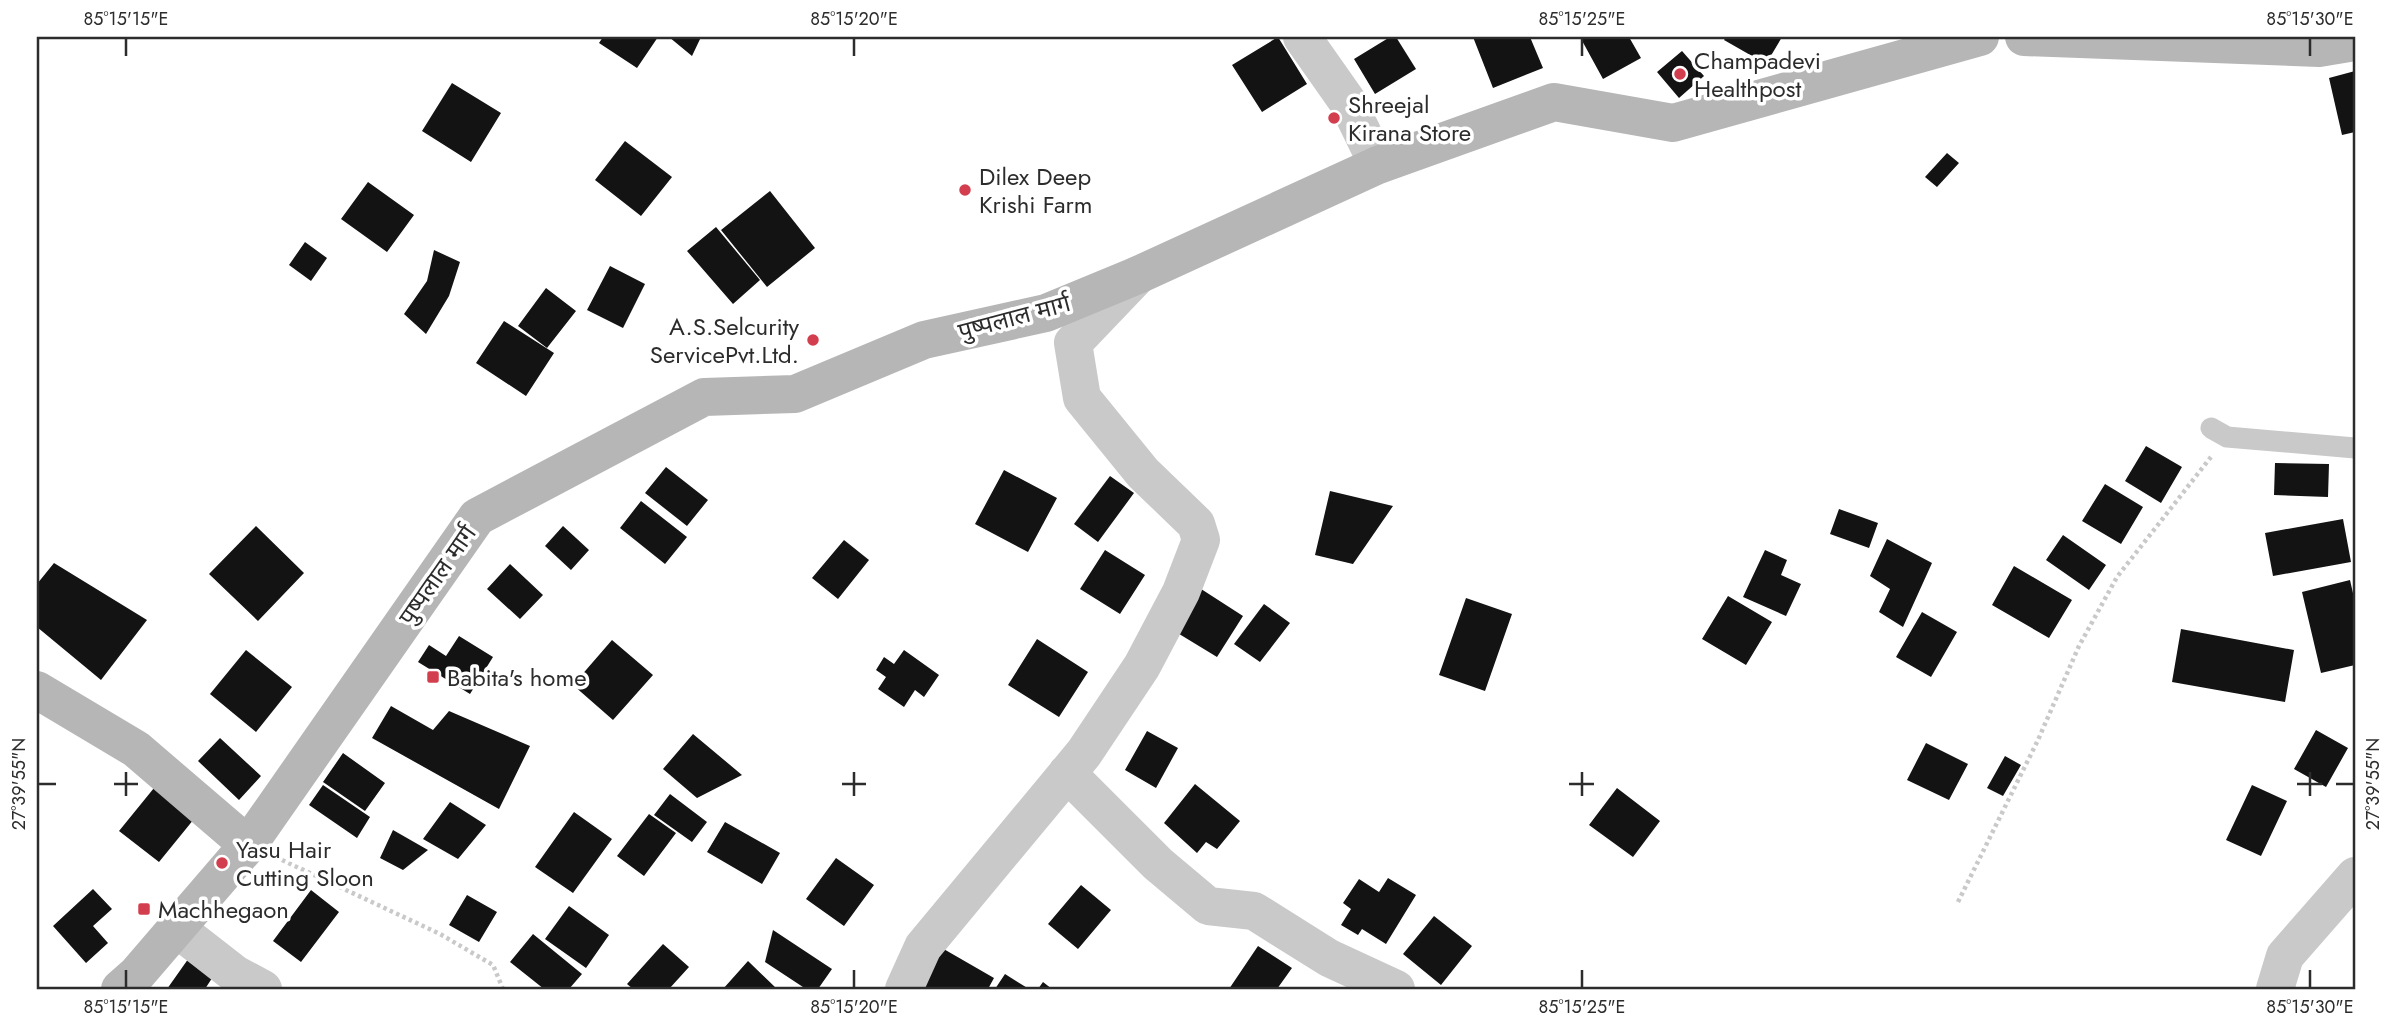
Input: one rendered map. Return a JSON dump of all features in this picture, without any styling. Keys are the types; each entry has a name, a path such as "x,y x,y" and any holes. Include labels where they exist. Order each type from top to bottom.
{"street":[{"path":"1302,37 1347,101 1378,165"},
{"name":"पुष्पलाल मार्ग","path":"120,989 248,845 477,517 704,397 795,394 924,340 1046,313 1138,275 1378,165 1554,102 1673,123 1980,37"},
{"path":"2024,37 2319,48 2355,42"},
{"path":"904,989 923,947 1084,753 1142,666 1181,592 1201,540 1196,524 1143,473 1082,398 1073,343 1138,275"},
{"path":"37,690 136,749 248,845"},
{"path":"1067,773 1158,864 1208,906 1254,911 1329,958 1396,989"},
{"path":"2275,989 2285,956 2355,876"},
{"path":"176,928 235,974 263,989"}],"lane":[{"path":"2219,433 2355,448"}],"path":[{"path":"1958,902 2038,740 2079,646 2116,577 2219,433"},
{"path":"248,845 440,933 493,965 503,989"}],"building":[{"path":"603,37 658,37 637,68 599,43"},
{"path":"669,37 701,37 692,56"},
{"path":"1278,37 1307,84 1262,112 1232,65"},
{"path":"1390,37 1396,37 1416,69 1375,94 1354,59"},
{"path":"1473,37 1530,37 1543,68 1493,88"},
{"path":"1580,37 1629,37 1641,58 1603,79"},
{"path":"1726,37 1782,37 1766,64 1724,40"},
{"name":"Champadevi Healthpost","path":"1682,51 1704,76 1679,98 1657,72"},
{"path":"2355,71 2355,132 2342,135 2329,78"},
{"path":"452,83 501,113 471,162 422,131"},
{"path":"625,141 672,177 641,216 595,180"},
{"path":"1947,153 1959,163 1937,187 1925,177"},
{"path":"368,182 414,215 387,252 341,219"},
{"path":"770,191 815,248 767,287 721,230"},
{"path":"716,227 760,280 733,304 687,251"},
{"path":"305,242 327,258 311,281 289,265"},
{"path":"434,250 460,262 449,296 426,334 404,314 427,281"},
{"path":"610,266 645,284 623,328 587,310"},
{"path":"546,288 576,311 547,348 518,326"},
{"path":"504,321 554,353 526,396 476,363"},
{"path":"2146,446 2182,467 2161,503 2125,481"},
{"path":"2275,463 2329,464 2328,497 2274,495"},
{"path":"666,467 708,500 687,526 645,493"},
{"path":"1004,470 1057,498 1028,552 975,524"},
{"path":"1110,476 1134,493 1098,542 1074,524"},
{"path":"2105,484 2143,507 2121,544 2082,521"},
{"path":"1330,491 1393,506 1353,564 1315,555"},
{"path":"641,501 687,537 665,564 620,528"},
{"path":"1839,509 1878,523 1869,548 1830,534"},
{"path":"2343,519 2351,562 2273,576 2265,533"},
{"path":"256,526 304,573 258,621 209,574"},
{"path":"563,526 589,550 571,570 545,546"},
{"path":"2063,535 2106,565 2089,590 2046,560"},
{"path":"1887,539 1932,563 1903,627 1879,612 1890,589 1870,576"},
{"path":"844,540 869,560 838,599 812,578"},
{"path":"1105,550 1145,575 1120,614 1080,589"},
{"path":"1765,550 1787,560 1781,575 1801,584 1786,616 1743,597"},
{"path":"54,563 147,620 101,680 37,627 37,584"},
{"path":"510,564 543,595 520,619 487,589"},
{"path":"2014,566 2072,600 2049,638 1992,605"},
{"path":"2350,580 2355,602 2355,665 2321,673 2302,592"},
{"path":"1198,587 1243,616 1217,657 1171,629"},
{"path":"1728,596 1772,622 1746,665 1702,639"},
{"path":"1466,598 1512,614 1485,691 1439,675"},
{"path":"1264,604 1290,623 1260,662 1234,644"},
{"path":"1922,612 1957,632 1931,677 1896,657"},
{"path":"2181,629 2294,650 2285,702 2172,682"},
{"path":"459,636 493,657 470,694 418,662 429,645 446,656"},
{"path":"1037,639 1088,672 1059,717 1008,685"},
{"path":"612,640 653,675 613,720 573,685"},
{"path":"246,650 292,687 256,732 210,694"},
{"path":"904,650 939,675 924,697 915,690 904,707 878,689 886,677 876,670 884,657 894,664"},
{"path":"391,706 433,730 449,711 530,746 499,809 372,738"},
{"path":"2316,730 2348,748 2326,787 2294,769"},
{"path":"1147,731 1178,748 1156,788 1125,770"},
{"path":"693,734 742,775 697,798 663,769"},
{"path":"220,738 261,776 239,800 198,761"},
{"path":"1926,743 1968,764 1949,800 1907,780"},
{"path":"343,753 385,783 365,811 323,782"},
{"path":"2005,756 2021,765 2003,796 1987,788"},
{"path":"1195,784 1240,821 1217,849 1206,842 1197,853 1164,823"},
{"path":"323,785 370,817 357,838 309,805"},
{"path":"2252,785 2287,801 2261,856 2226,840"},
{"path":"154,788 194,819 159,862 119,831"},
{"path":"1617,788 1660,821 1633,857 1589,825"},
{"path":"670,794 707,822 692,842 654,815"},
{"path":"450,802 486,825 458,859 423,839"},
{"path":"574,812 612,839 573,893 535,867"},
{"path":"649,814 676,833 644,876 617,856"},
{"path":"725,822 780,853 762,884 707,852"},
{"path":"393,830 428,850 403,870 380,858"},
{"path":"836,858 874,885 844,926 806,899"},
{"path":"1388,878 1416,895 1386,944 1362,929 1358,935 1341,925 1351,909 1343,903 1359,879 1379,892"},
{"path":"1081,885 1111,910 1078,949 1048,924"},
{"path":"93,889 112,909 93,926 108,943 86,963 53,926"},
{"path":"311,890 339,912 301,962 273,941"},
{"path":"467,895 497,912 479,942 449,925"},
{"path":"569,906 609,935 586,968 545,939"},
{"path":"1434,916 1472,946 1441,985 1403,954"},
{"path":"773,930 832,969 818,989 806,989 765,962"},
{"path":"533,934 582,974 569,989 544,989 510,962"},
{"path":"663,944 689,967 669,989 633,989 627,984"},
{"path":"935,944 994,978 988,989 923,989"},
{"path":"1258,946 1292,968 1277,989 1229,989"},
{"path":"191,955 216,972 205,989 167,989"},
{"path":"748,961 777,989 723,989"},
{"path":"1005,974 1029,989 995,989"},
{"path":"1043,982 1052,989 1038,989"}],"place":[{"name":"Champadevi Healthpost","path":"1680,74"},
{"name":"Shreejal Kirana Store","path":"1334,118"},
{"name":"Dilex Deep Krishi Farm","path":"965,190"},
{"name":"A.S.Selcurity ServicePvt.Ltd.","path":"813,340"},
{"name":"Babita's home","path":"433,677"},
{"name":"Yasu Hair Cutting Sloon","path":"222,863"},
{"name":"Machhegaon","path":"144,909"}]}
